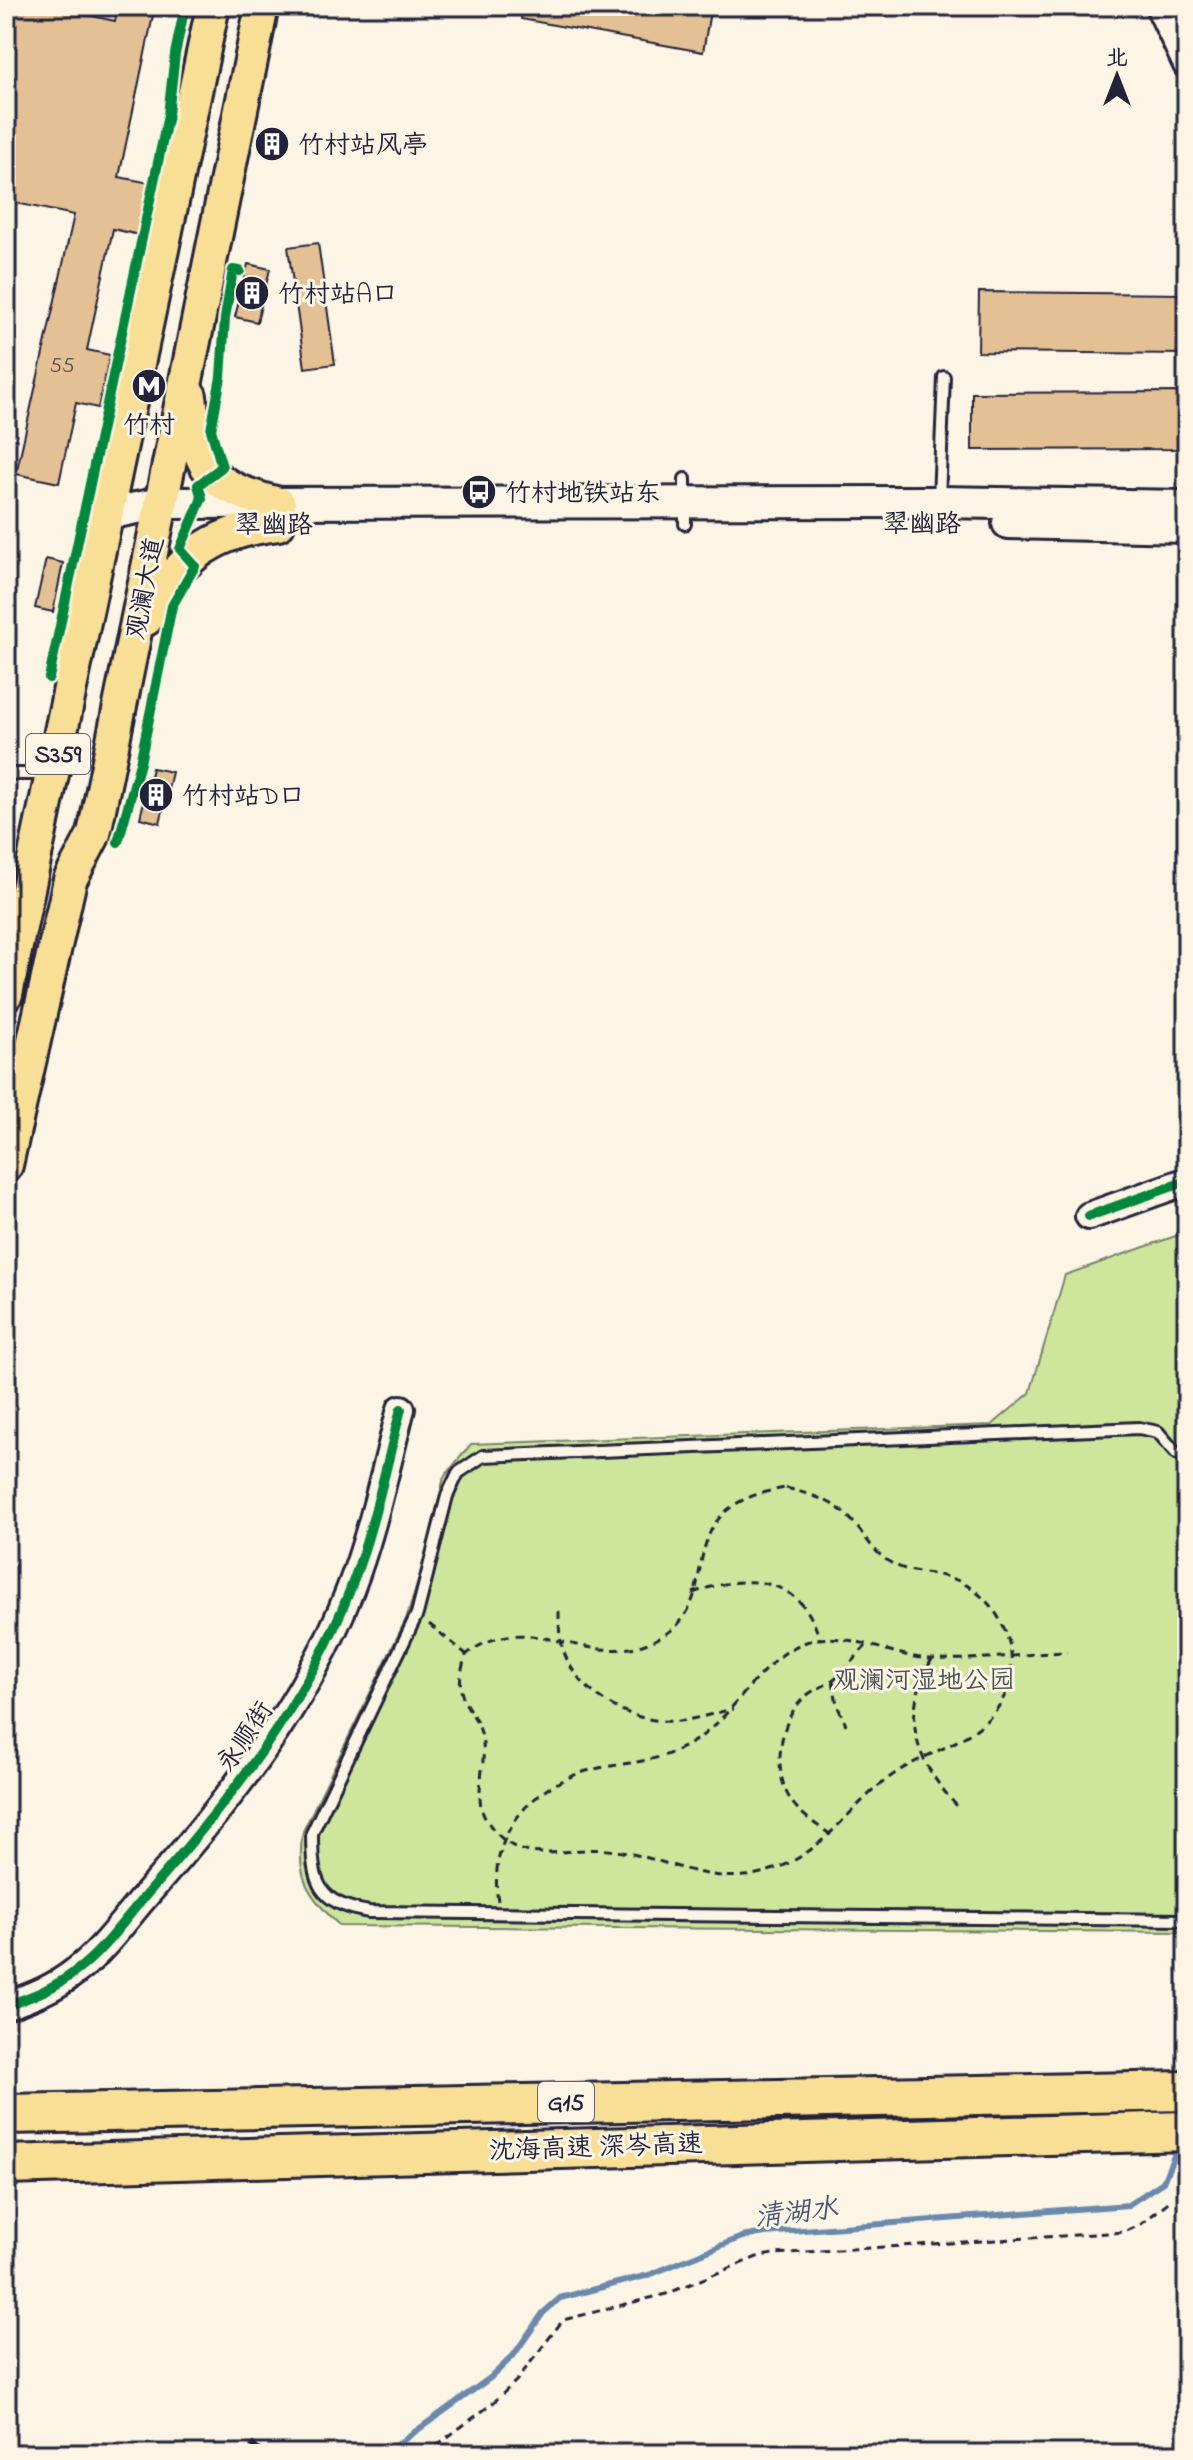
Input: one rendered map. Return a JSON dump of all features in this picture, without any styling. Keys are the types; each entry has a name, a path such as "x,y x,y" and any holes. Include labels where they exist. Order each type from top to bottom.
{"highway":[{"name":"沈海高速 深岑高速","path":"6,2114 1187,2091"},
{"name":"沈海高速 深岑高速","path":"6,2165 1112,2130 1187,2131"}],"main road":[{"name":"观澜大道","path":"6,994 213,6"},
{"name":"观澜大道","path":"6,1165 70,880 94,834 262,6"},
{"path":"190,358 192,417 205,464 229,489 278,514"},
{"name":"翠幽路","path":"107,514 278,514 685,502 1187,506"},
{"name":"翠幽路","path":"685,502 990,522 1187,527"},
{"path":"130,659 156,600 198,550 223,535 278,514"}],"street":[{"path":"1159,6 1187,65"},
{"path":"1089,1216 1187,1181"},
{"name":"永顺街","path":"6,2006 45,1991 79,1969 204,1828 253,1764 313,1666 350,1590 382,1490 401,1409"}],"lane":[{"path":"939,502 944,377"},
{"path":"6,774 53,774"},
{"path":"1176,1453 1158,1432 1139,1428 483,1456 458,1473 447,1496 417,1614 312,1833 312,1864 319,1890 340,1907 369,1912 1187,1920"}],"path":[{"path":"786,1488 810,1494 843,1512 873,1551 893,1564 959,1581 999,1613 1011,1654 1006,1689 981,1726 920,1758 871,1791 831,1835 814,1850 790,1864 739,1877 694,1874 607,1850 529,1852 502,1840 484,1818 480,1802 483,1762 481,1733 459,1692 460,1672 466,1654 495,1636 514,1632 612,1650 648,1644 669,1633 687,1612 693,1593 706,1536 720,1516 739,1501 764,1491 786,1488"},
{"path":"693,1593 712,1586 762,1580 804,1606 815,1621 820,1639"},
{"path":"559,1611 561,1642 587,1689 612,1706 648,1720 679,1721 733,1709"},
{"path":"417,1614 466,1654"},
{"path":"500,1912 495,1885 502,1840 516,1816 539,1793 573,1776 668,1757 708,1732 779,1658 820,1639 932,1659 1067,1652"},
{"path":"831,1835 802,1815 789,1798 781,1777 782,1735 790,1714 805,1696 833,1680 866,1646"},
{"path":"932,1659 920,1681 916,1708 915,1727 920,1758 935,1782 957,1806"},
{"path":"833,1680 837,1705 846,1725"},
{"path":"425,2454 493,2403 517,2380 555,2328 578,2314 666,2294 757,2257 773,2254 1124,2232 1140,2225 1172,2199"}],"shaded area":[{"path":"6,384 14,384 6,505"}],"green space":[{"name":"观澜河湿地公园","path":"1187,1232 1187,1932 340,1926 312,1895 301,1861 303,1831 406,1619 423,1566 444,1477 471,1444 992,1425 1030,1393 1065,1275"}],"building":[{"path":"6,6 47,6 115,21 119,6 155,6 119,177 150,183 139,235 113,229 87,350 110,355 98,408 76,403 59,483 16,474 74,215 6,201"},
{"path":"523,6 711,6 703,52 521,19"},
{"path":"318,243 335,364 305,368 288,247"},
{"name":"竹村站A口","path":"248,264 270,269 257,322 235,317"},
{"path":"979,292 1187,294 1187,354 978,352"},
{"path":"1187,392 1187,449 972,450 972,393"},
{"path":"46,559 63,563 53,612 35,608"},
{"name":"竹村站D口","path":"152,768 172,772 160,823 140,818"}],"waterway":[{"name":"清湖水","path":"384,2454 490,2378 513,2356 543,2313 560,2298 649,2275 742,2237 765,2233 1128,2205 1163,2182 1179,2144"}],"railway":[{"path":"251,2444 262,2454"}],"cycle path":[{"path":"49,678 168,115 175,54 185,6"},
{"path":"118,842 140,763 172,606 195,566 180,549 202,498 198,485 222,467 211,430 221,377 225,318 233,270 240,271"},
{"path":"1089,1216 1187,1181"},
{"path":"6,2006 60,1982 95,1954 205,1825 262,1752 311,1673 350,1590 372,1523 401,1409"}],"place":[{"name":"竹村站风亭","path":"272,144"},
{"name":"竹村站A口","path":"252,293"},
{"name":"竹村","path":"149,386"},
{"name":"竹村地铁站东","path":"479,492"},
{"name":"竹村站D口","path":"156,795"}]}
